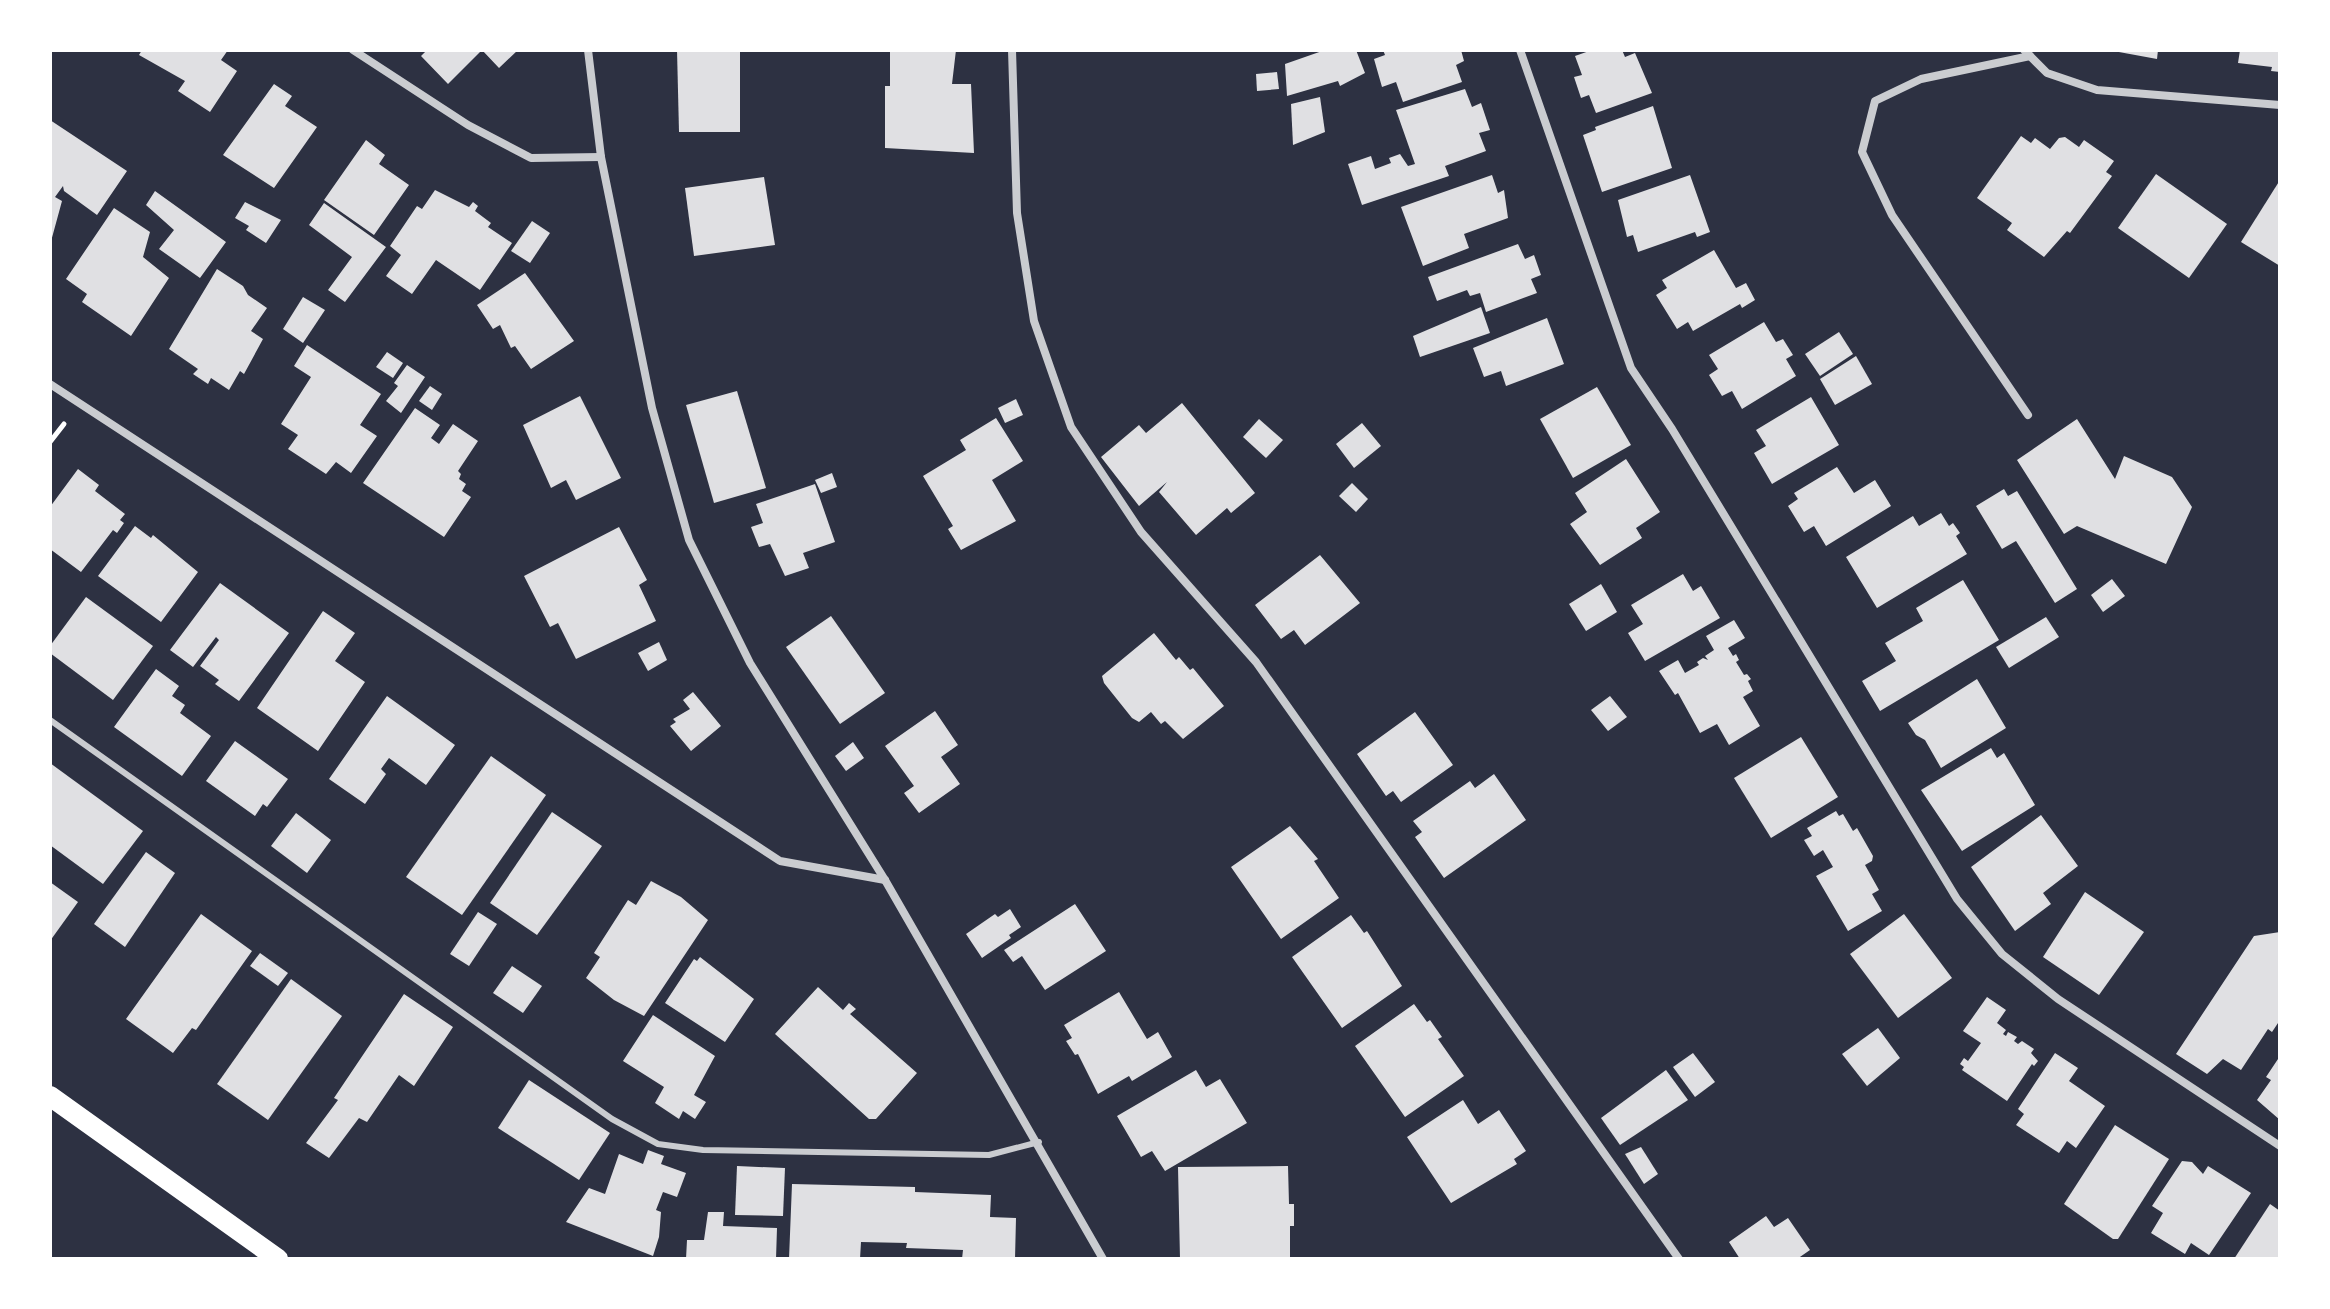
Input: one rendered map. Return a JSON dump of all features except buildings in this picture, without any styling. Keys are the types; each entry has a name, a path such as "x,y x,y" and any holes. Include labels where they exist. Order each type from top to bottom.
{"main road":[{"path":"50,1096 278,1259"}],"street":[{"path":"353,50 468,125 531,158 601,157"},
{"path":"588,50 601,157 652,408 689,540 750,663 885,880 1039,1142 1103,1259"},
{"path":"1012,50 1017,213 1024,259 1034,321 1071,427 1141,532 1256,662 1679,1259"},
{"path":"1520,50 1631,368 1672,429 1957,899 2002,954 2058,999 2280,1146"},
{"path":"2028,415 1892,215 1862,152 1875,101 1921,79 2027,53 2047,73 2097,90 2280,105"},
{"path":"50,384 780,861 885,880"}],"lane":[{"path":"50,720 612,1119 658,1144 703,1150 989,1155 1039,1142"}]}
